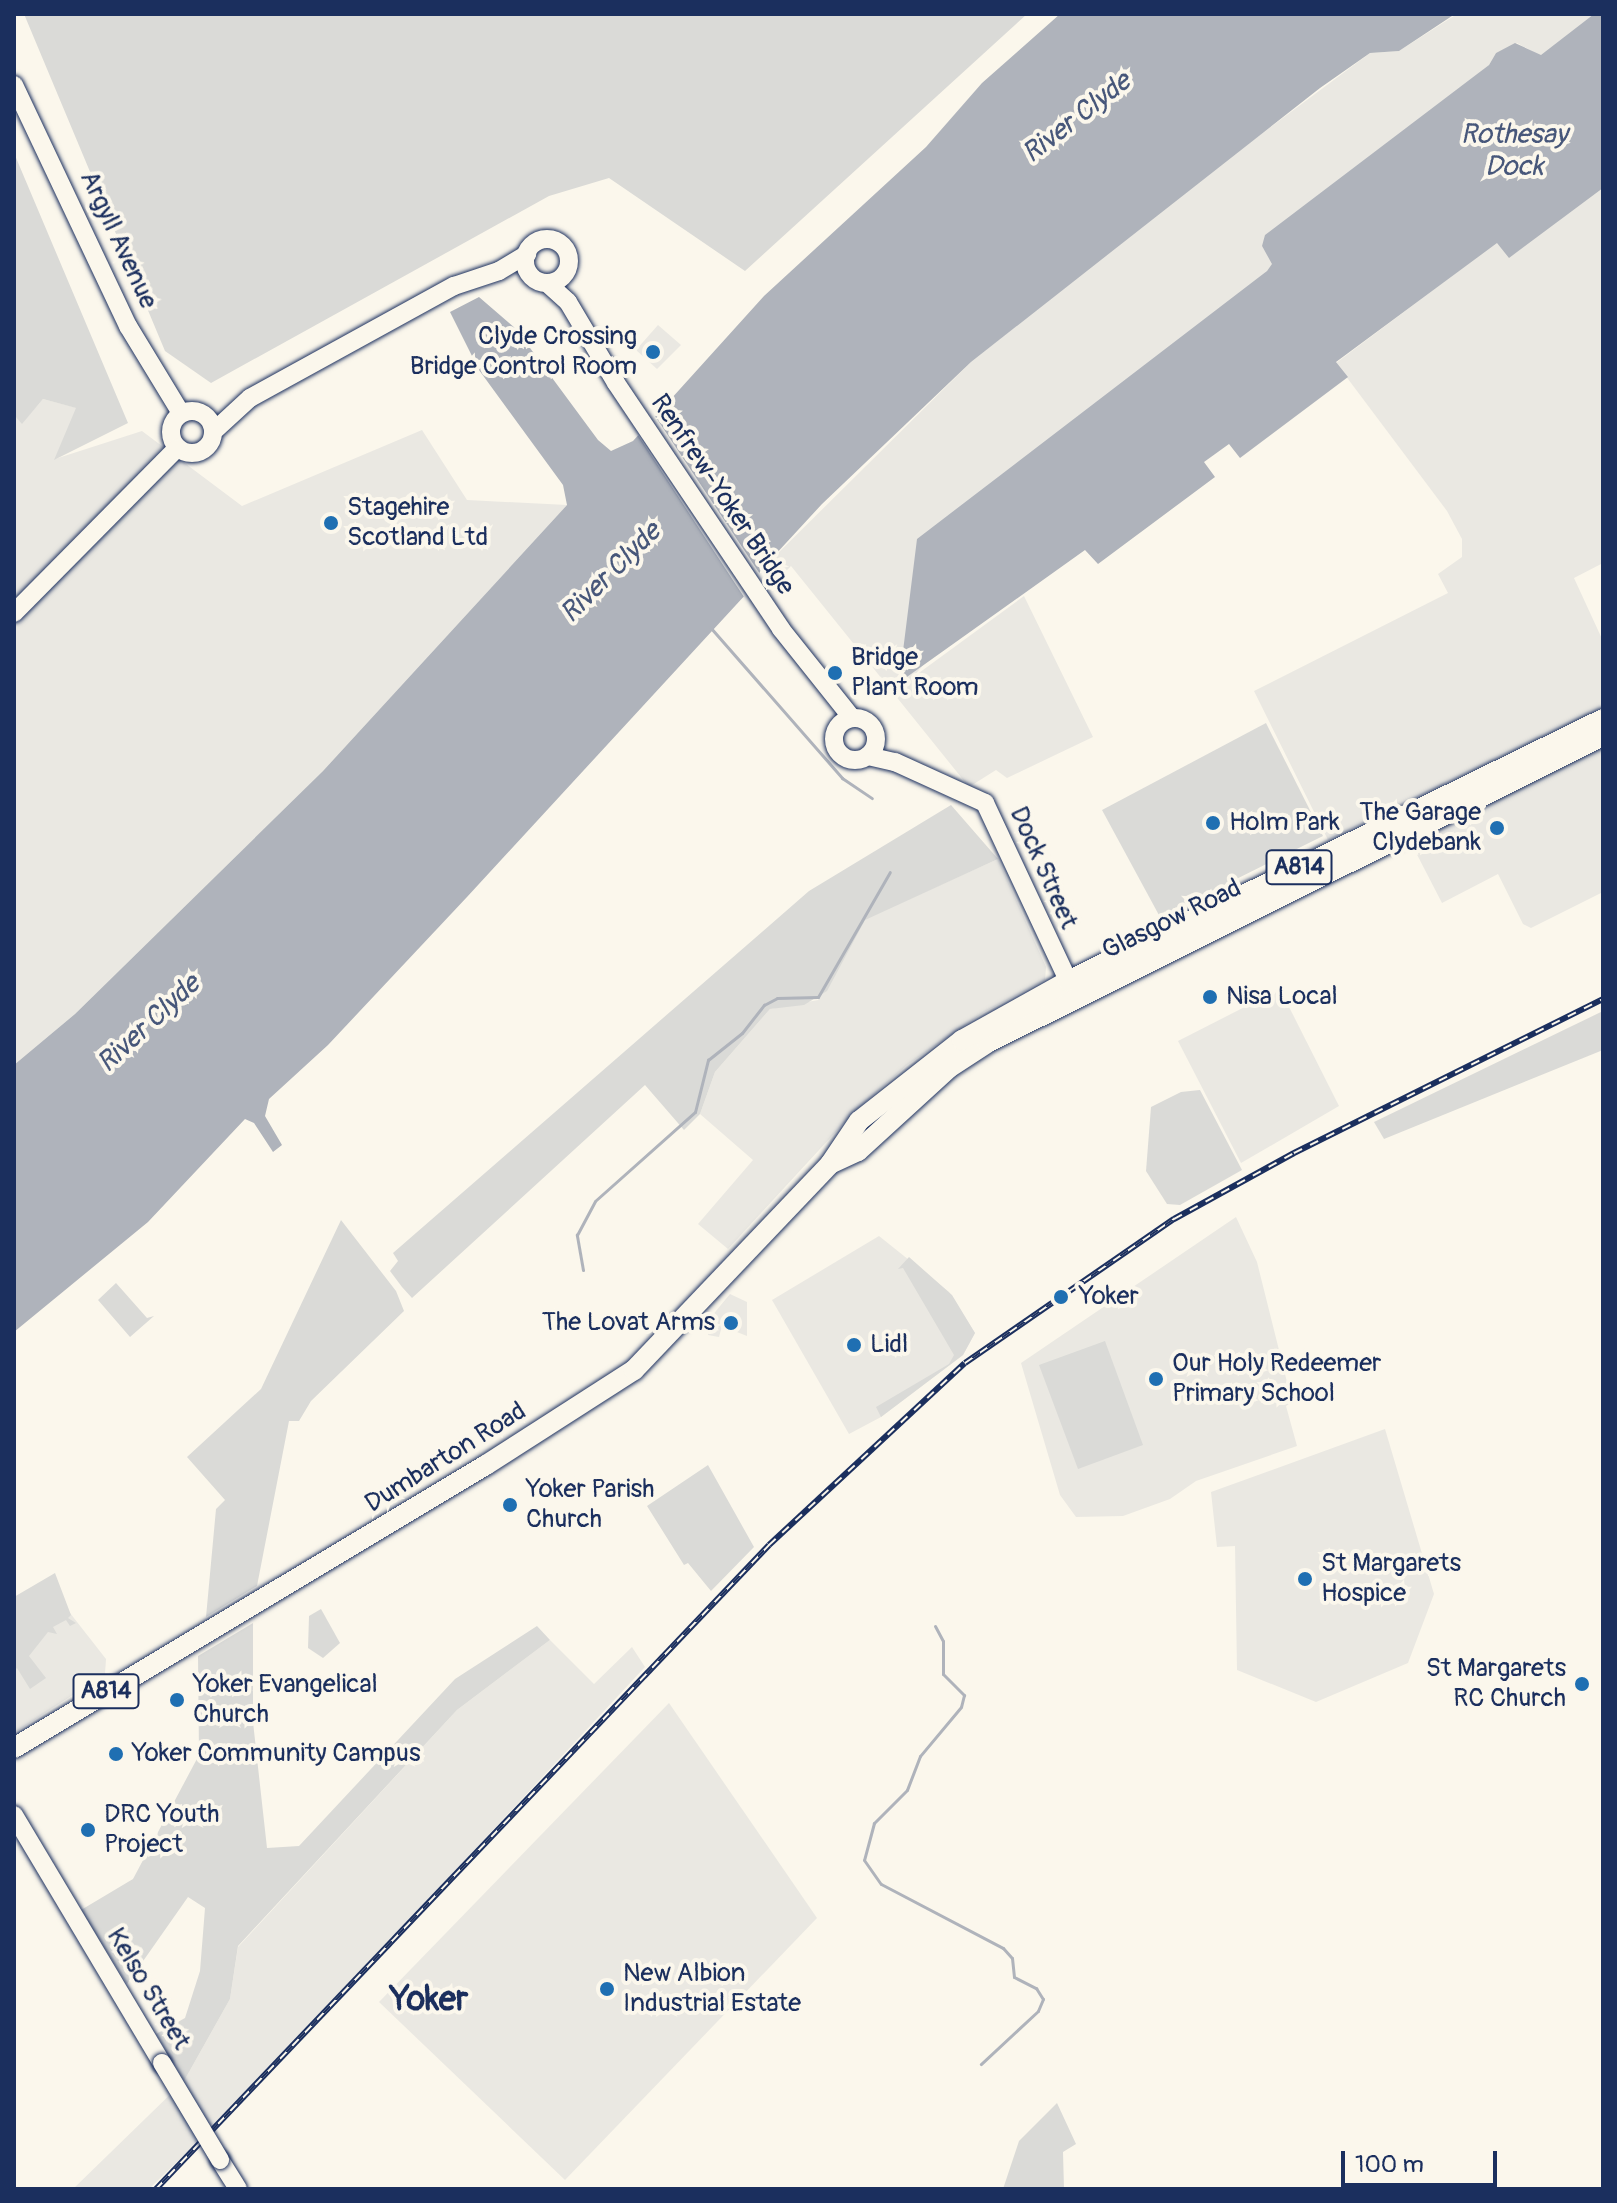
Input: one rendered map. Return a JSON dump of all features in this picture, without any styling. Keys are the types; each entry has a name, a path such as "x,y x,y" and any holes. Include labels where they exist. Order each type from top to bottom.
{"main road":[{"name":"Glasgow Road","path":"830,1164 858,1151 970,1053 1072,989 1603,719"},
{"name":"Glasgow Road","path":"843,1138 947,1050 1603,736"},
{"name":"Dumbarton Road","path":"14,1748 249,1608 634,1370 830,1164 843,1138"}],"street":[{"name":"Argyll Avenue","path":"14,85 128,326 181,413"},
{"path":"177,448 170,430 181,413 203,414 234,408 454,286 499,271 527,254 542,239 562,244 569,256 547,278"},
{"path":"527,254 547,278"},
{"path":"499,271 547,278"},
{"name":"Renfrew-Yoker Bridge","path":"547,278 568,302 619,389 845,722"},
{"path":"177,448 200,452 234,408"},
{"path":"203,414 213,432"},
{"path":"14,613 177,448"},
{"path":"845,722 870,724 872,748 857,761 839,754 833,738 845,722"},
{"name":"Dock Street","path":"872,748 895,762 985,803 1072,989"},
{"name":"Kelso Street","path":"14,1815 238,2189"}],"shaded area":[{"path":"24,14 1027,14 745,271 609,178 549,196 211,383 165,351"},
{"path":"1457,14 1594,14 1541,56 1517,43 1496,53 1489,65 1262,246 1273,264 912,678 1024,596 1093,737 1007,778 996,770 969,787 791,566 779,578 762,569 971,362 1197,182 1370,53 1399,51"},
{"path":"14,153 128,423 54,460 76,408 43,399 22,424 14,415"},
{"path":"1603,188 1603,563 1574,578 1603,641 1603,707 1328,840 1254,691 1448,593 1438,574 1462,557 1462,539 1447,511 1336,363 1497,242 1509,257"},
{"path":"658,325 681,345 657,369 636,350"},
{"path":"43,399 77,408 55,459 142,431 242,506 422,430 467,500 567,505 323,771 75,1014 14,1065 14,415 22,423"},
{"name":"Holm Park","path":"1266,723 1323,836 1160,917 1102,810"},
{"path":"1603,746 1603,892 1531,928 1523,924 1498,874 1442,903 1410,841"},
{"path":"951,805 998,859 865,920 827,991 804,1005 770,1009 715,1072 700,1114 684,1130 645,1085 412,1298 402,1287 390,1271 398,1261 393,1253 809,891"},
{"path":"998,859 1046,967 1045,980 984,1012 907,1065 854,1112 728,1249 698,1224 753,1160 700,1114 715,1072 770,1009 818,1000 865,919"},
{"path":"1280,989 1339,1106 1241,1163 1178,1041"},
{"path":"1603,1011 1603,1050 1384,1139 1374,1122"},
{"path":"1200,1090 1242,1170 1180,1205 1167,1204 1146,1171 1151,1107 1181,1092"},
{"name":"Our Holy Redeemer Primary School","path":"1236,1217 1257,1262 1292,1402 1286,1406 1297,1446 1196,1481 1170,1499 1123,1516 1076,1517 1060,1495 1021,1363"},
{"path":"341,1220 396,1291 404,1311 311,1401 299,1421 289,1421 257,1586 206,1617 216,1509 225,1500 187,1457 261,1389"},
{"path":"879,1236 949,1292 975,1333 963,1355 881,1417 849,1434 772,1300"},
{"path":"909,1257 952,1295 975,1333 963,1355 881,1417 876,1407 949,1364 954,1355 903,1268 898,1269"},
{"path":"116,1283 147,1318 154,1316 130,1337 98,1300"},
{"path":"730,1294 747,1302 747,1336 722,1326 719,1337 708,1335 711,1317"},
{"path":"1105,1341 1143,1445 1078,1469 1039,1365"},
{"path":"1385,1429 1434,1594 1408,1663 1316,1702 1237,1670 1235,1546 1217,1547 1211,1492"},
{"path":"708,1465 754,1547 711,1591 688,1563 684,1565 647,1506"},
{"path":"55,1573 71,1615 68,1618 76,1623 70,1626 66,1620 53,1627 57,1634 48,1632 29,1656 46,1678 30,1689 17,1668 14,1671 14,1597"},
{"path":"321,1609 340,1643 323,1658 308,1648 309,1616"},
{"path":"70,1613 106,1659 105,1674 14,1733 14,1671 49,1627"},
{"path":"253,1623 253,1722 267,1848 299,1846 455,1679 537,1626 550,1640 457,1710 238,1946 230,1999 184,2081 156,2034 185,2018 200,1971 205,1908 188,1897 127,1984 81,1910 133,1879 199,1755 198,1656"},
{"path":"550,1640 594,1684 632,1647 645,1667 248,2093 149,2189 73,2189 184,2081 230,1999 238,1947 457,1710"},
{"name":"New Albion Industrial Estate","path":"669,1703 817,1918 565,2180 379,2002"},
{"path":"1057,2103 1076,2144 1063,2152 1064,2189 1003,2189 1019,2141"}],"water":[{"name":"River Clyde","path":"1060,14 1455,14 1399,51 1370,53 1320,88 971,362 822,504 762,569 747,593 467,897 328,1045 269,1099 265,1116 282,1145 273,1152 254,1123 245,1119 148,1222 14,1332 14,1065 75,1014 323,771 567,505 563,485 479,370 450,312 479,297 516,329 598,440 611,451 633,441 764,296 926,147 982,83"},
{"name":"Rothesay Dock","path":"1594,14 1603,14 1603,188 1509,258 1497,243 1336,362 1348,377 1240,458 1229,444 1204,462 1215,477 1098,564 1085,550 904,679 900,675 917,539 1267,271 1272,264 1262,246 1265,235 1489,65 1496,53 1515,43 1541,55"}],"pier":[{"path":"653,413 762,577 746,600 636,432"}],"waterway":[{"path":"710,627 842,778 872,798"},
{"path":"583,1270 577,1235 595,1201 695,1112 708,1060 742,1033 764,1005 777,998 818,997 890,872"},
{"path":"935,1626 943,1641 943,1674 964,1695 961,1707 920,1756 907,1790 874,1823 864,1860 881,1884 1003,1948 1012,1958 1014,1977 1036,1988 1043,1999 1038,2011 981,2064"}],"railway":[{"path":"156,2189 769,1545 965,1363 1174,1219 1294,1153 1603,999"}],"place":[{"name":"Clyde Crossing Bridge Control Room","path":"653,352"},
{"name":"Stagehire Scotland Ltd","path":"331,523"},
{"name":"Bridge Plant Room","path":"835,673"},
{"name":"Holm Park","path":"1213,823"},
{"name":"The Garage Clydebank","path":"1497,828"},
{"name":"Nisa Local","path":"1210,997"},
{"name":"Yoker","path":"1061,1297"},
{"name":"The Lovat Arms","path":"731,1323"},
{"name":"Lidl","path":"854,1345"},
{"name":"Our Holy Redeemer Primary School","path":"1156,1379"},
{"name":"Yoker Parish Church","path":"510,1505"},
{"name":"St Margarets Hospice","path":"1305,1579"},
{"name":"St Margarets RC Church","path":"1582,1684"},
{"name":"Yoker Evangelical Church","path":"177,1700"},
{"name":"Yoker Community Campus","path":"116,1754"},
{"name":"DRC Youth Project","path":"88,1830"},
{"name":"New Albion Industrial Estate","path":"607,1989"}],"district":[{"name":"Yoker","path":"429,2000"}]}
